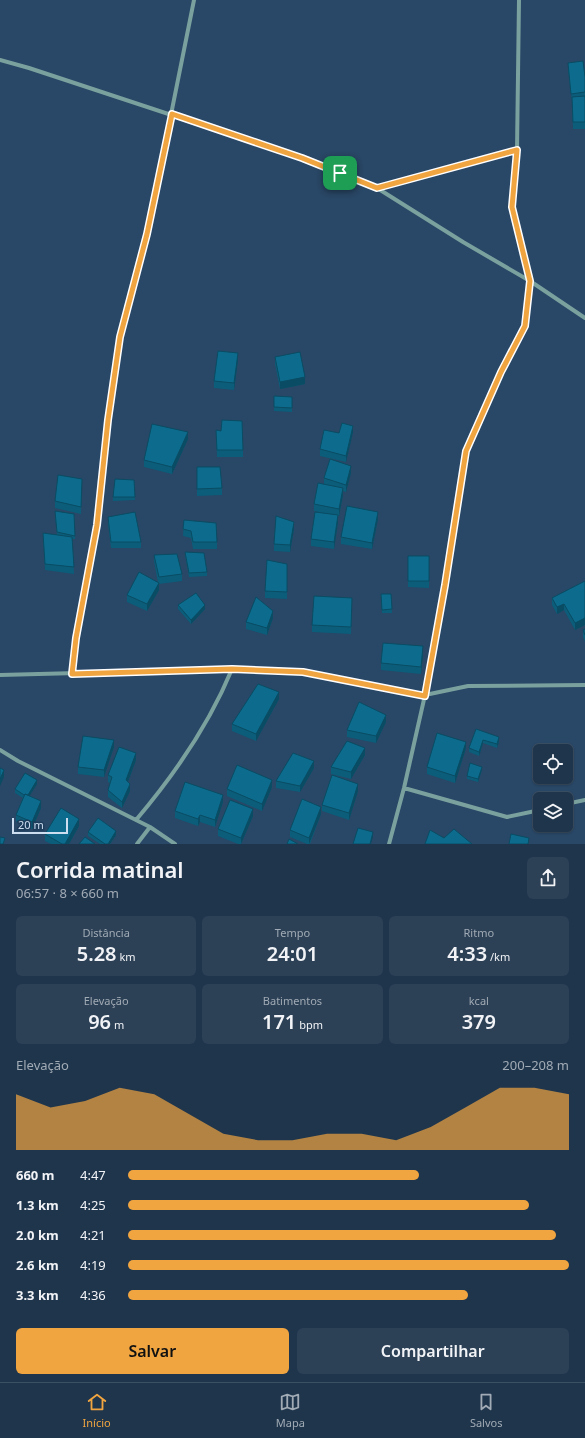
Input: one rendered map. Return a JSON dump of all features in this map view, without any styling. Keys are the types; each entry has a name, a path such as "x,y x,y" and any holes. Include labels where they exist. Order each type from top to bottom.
{"street":[{"path":"72,674 76,638 97,525 108,420 120,337 147,234 194,0"},
{"path":"389,844 404,788 425,696 445,585 466,451 501,372 525,326 530,281 512,207 517,150 519,0"},
{"path":"0,60 172,114 302,158 377,188 463,242 530,281 585,318"},
{"path":"377,188 517,150"},
{"path":"136,820 162,790 195,741 222,692 232,669"},
{"path":"0,675 232,669 303,672 425,696 468,686 585,685"},
{"path":"0,750 18,761 150,827 175,844"},
{"path":"404,788 507,818 533,812"},
{"path":"573,803 585,800"},
{"path":"137,844 150,827"}],"building":[{"path":"583,61 585,92 571,94 568,63"},
{"path":"585,96 585,122 573,122 572,97"},
{"path":"218,351 238,353 234,383 214,381"},
{"path":"300,352 305,377 280,382 275,357"},
{"path":"274,396 292,397 292,408 274,407"},
{"path":"222,420 242,421 243,450 217,450 216,430 221,431"},
{"path":"342,423 353,426 346,456 320,449 324,430 339,433"},
{"path":"152,424 188,432 172,467 144,460"},
{"path":"330,459 351,466 346,485 324,478"},
{"path":"197,467 220,467 222,488 197,489"},
{"path":"58,475 82,479 81,507 55,501"},
{"path":"115,479 134,480 135,497 113,497"},
{"path":"318,483 343,488 339,509 314,504"},
{"path":"347,506 378,512 372,543 341,537"},
{"path":"55,511 74,514 75,536 57,532"},
{"path":"135,512 141,542 111,542 108,517"},
{"path":"315,512 338,515 334,542 311,539"},
{"path":"276,516 294,522 290,545 274,544"},
{"path":"184,520 216,523 217,542 193,542 191,531 183,529"},
{"path":"43,533 72,537 74,567 45,564"},
{"path":"185,552 204,553 207,572 189,573"},
{"path":"177,554 182,574 159,577 154,555"},
{"path":"408,556 429,556 429,581 408,581"},
{"path":"267,560 287,564 287,592 265,591"},
{"path":"139,572 159,583 147,604 127,595"},
{"path":"585,581 585,618 575,623 564,604 557,607 552,598"},
{"path":"196,593 205,605 191,620 178,605"},
{"path":"381,594 391,594 392,609 382,610"},
{"path":"314,596 352,598 351,627 312,625"},
{"path":"256,597 273,611 267,628 246,622"},
{"path":"383,643 423,646 421,667 381,663"},
{"path":"258,684 279,692 256,734 232,724"},
{"path":"359,702 386,715 376,736 347,730"},
{"path":"476,729 499,737 497,744 483,740 479,752 469,748"},
{"path":"437,733 466,742 455,776 427,767"},
{"path":"83,736 114,740 104,770 78,767"},
{"path":"347,741 365,748 351,772 331,767"},
{"path":"119,747 136,753 126,780 130,784 122,802 108,790 112,777 108,775"},
{"path":"293,753 314,761 300,786 276,781"},
{"path":"470,763 482,767 478,779 467,776"},
{"path":"237,765 272,780 262,804 227,789"},
{"path":"0,768 4,770 0,779"},
{"path":"25,773 37,780 28,795 24,795 15,789"},
{"path":"332,775 358,784 349,813 322,805"},
{"path":"185,782 223,795 215,820 200,815 198,819 175,811"},
{"path":"25,794 41,801 32,822 16,815"},
{"path":"302,799 321,807 309,838 290,830"},
{"path":"230,800 253,809 241,838 218,829"},
{"path":"61,808 79,819 65,844 62,844 45,834"},
{"path":"98,818 116,831 108,844 105,844 88,832"},
{"path":"358,828 373,832 370,844 353,844"},
{"path":"454,829 472,844 425,844 430,830 444,838"},
{"path":"511,834 529,838 528,844 509,844"},
{"path":"0,837 5,838 3,844 0,844"},
{"path":"85,837 95,844 79,844"},
{"path":"289,839 298,844 287,844"}],"route":[{"path":"172,114 302,158 340,173 377,188 517,150 512,207 530,281 525,326 501,372 466,451 445,585 425,696 303,672 232,669 72,674 76,638 97,525 108,420 120,337 147,234 172,114"}]}
